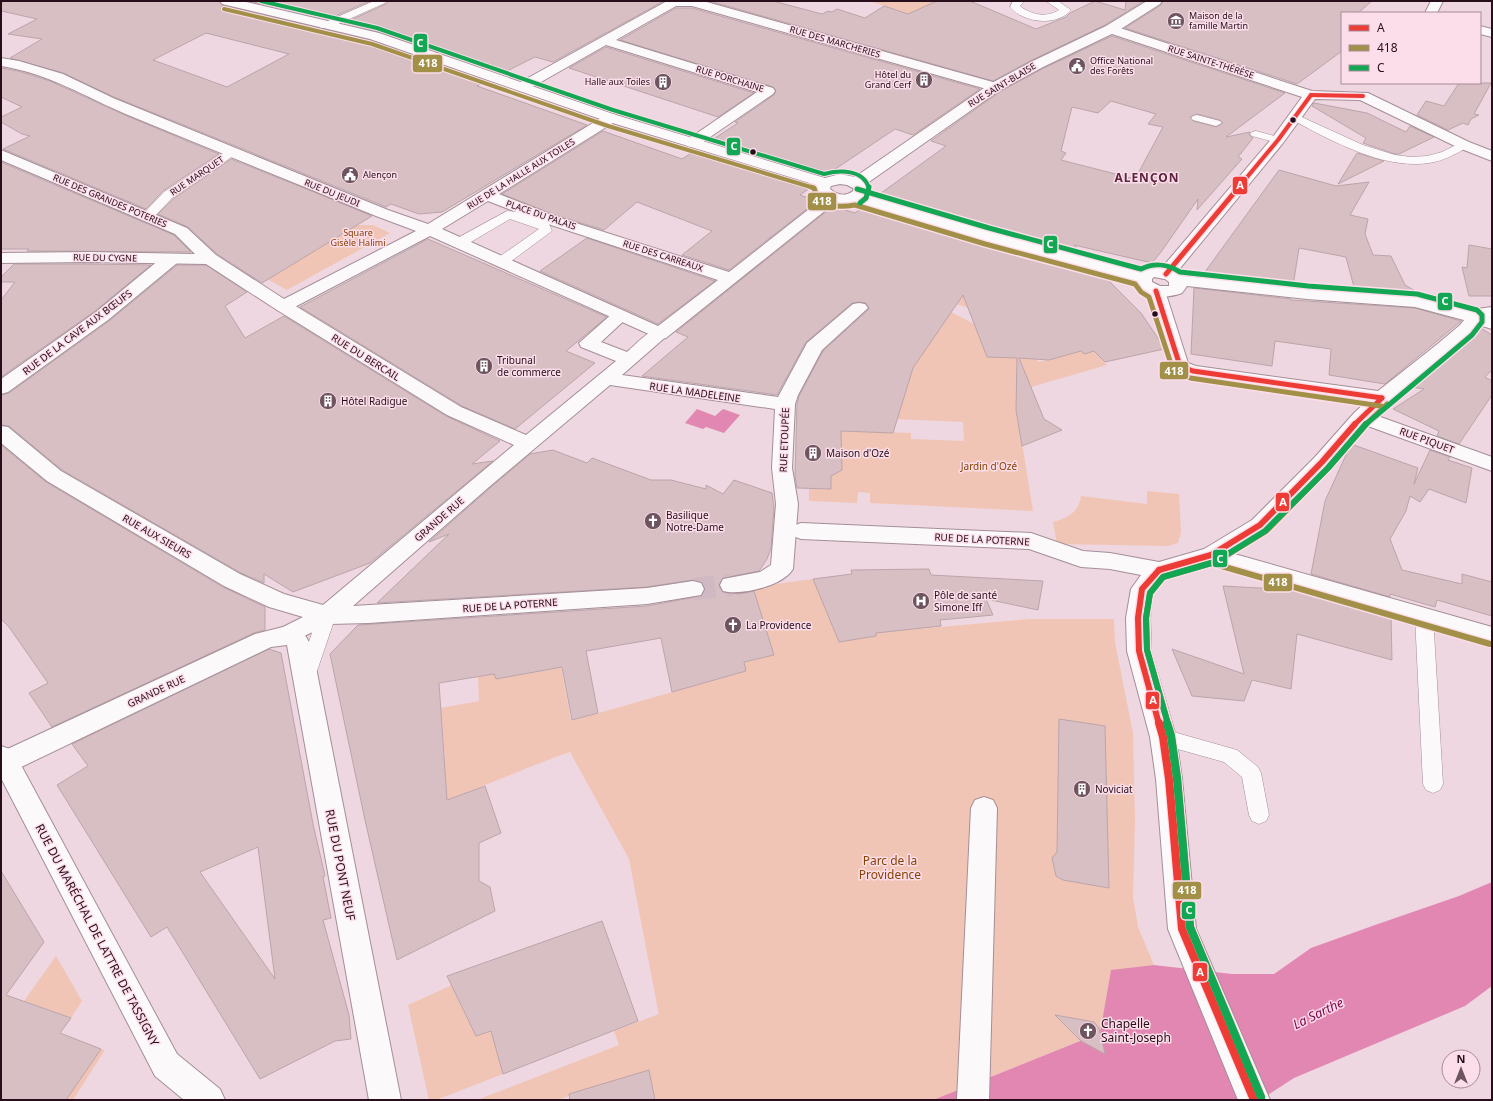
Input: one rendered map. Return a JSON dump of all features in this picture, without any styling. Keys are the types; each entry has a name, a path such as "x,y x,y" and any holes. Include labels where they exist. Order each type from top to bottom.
{"street":[{"path":"226,1 325,26 374,36 611,118 825,183 840,179 856,190 987,236 1149,284 1167,292 1176,289 1178,286 1171,277"},
{"path":"522,87 674,1"},
{"name":"RUE DES MARCHERIES","path":"674,1 693,2 995,87"},
{"name":"RUE SAINT-BLAISE","path":"856,190 995,87 1038,64 1111,29 1155,1"},
{"path":"1432,12 1437,1"},
{"name":"RUE SAINTE-THÉRÈSE","path":"1111,29 1311,95 1365,89"},
{"path":"1481,30 1492,33"},
{"name":"RUE PORCHAINE","path":"605,40 768,91 692,143"},
{"name":"RUE DU JEUDI","path":"1,62 14,64 58,77 108,101 382,213 430,230 619,317 660,334"},
{"path":"1365,89 1464,145 1492,156"},
{"path":"1171,277 1278,140 1311,95"},
{"name":"RUE DE LA HALLE AUX TOILES","path":"283,306 430,230 611,118"},
{"name":"RUE DES GRANDES POTERIES","path":"1,155 181,231 210,259"},
{"path":"825,183 822,189 824,193 833,198 845,199 856,190"},
{"name":"PLACE DU PALAIS","path":"486,195 548,219 596,234"},
{"name":"GRANDE RUE","path":"3,761 263,640 276,636 287,635 327,615 528,443 629,359 833,198"},
{"name":"RUE DES CARREAUX","path":"596,234 731,278"},
{"name":"RUE DU CYGNE","path":"1,258 89,257 210,259"},
{"name":"RUE DE LA CAVE AUX BŒUFS","path":"1,388 102,316 171,259"},
{"name":"RUE DU BERCAIL","path":"210,259 283,306 454,411 528,443"},
{"path":"1171,277 1307,294 1416,302 1483,315 1492,324"},
{"path":"1149,284 1180,366 1193,371 1382,398"},
{"name":"RUE ETOUPÉE","path":"793,530 787,504 782,468 785,404 788,395 814,347 859,308"},
{"path":"1254,1100 1182,929 1170,779 1163,737 1140,651 1138,618 1142,589 1158,570 1211,554 1260,525 1322,462 1361,417 1483,315"},
{"path":"619,317 588,343 629,359"},
{"name":"RUE LA MADELEINE","path":"606,379 785,404"},
{"name":"RUE PIQUET","path":"1361,417 1492,464"},
{"name":"RUE AUX SIEURS","path":"1,432 54,476 232,580 277,601 327,615"},
{"path":"731,586 765,578 782,570 793,530"},
{"name":"RUE DE LA POTERNE","path":"793,530 1031,541 1081,560 1110,560 1158,570"},
{"path":"1211,554 1492,636"},
{"name":"RUE DE LA POTERNE","path":"327,615 369,614 647,596 693,589"},
{"name":"RUE DU PONT NEUF","path":"287,635 295,638 300,646 385,1100"},
{"name":"RUE DU MARÉCHAL DE LATTRE DE TASSIGNY","path":"3,761 166,1065 209,1100"},
{"path":"973,1100 984,808"}],"lane":[{"path":"325,26 382,1"},
{"path":"1019,1 1015,7 1019,11 1035,17 1049,19 1066,10 1051,1"},
{"path":"1295,117 1326,134 1368,151 1398,158 1427,160 1449,153 1464,145"},
{"path":"1197,118 1216,123"},
{"path":"1256,134 1278,140"},
{"name":"RUE MARQUET","path":"147,217 168,195 232,152"},
{"path":"459,243 507,216 513,216 544,227 546,231 501,262"},
{"path":"306,679 327,615"},
{"path":"1424,616 1433,784"},
{"path":"1163,737 1230,756 1251,773 1259,815"}],"green space":[{"path":"869,1 937,1 925,7 934,22"},
{"name":"Square Gisèle Halimi","path":"357,225 373,225 390,233 287,290 267,279"},
{"name":"Jardin d'Ozé","path":"973,273 1018,341 1039,362 1080,351 1084,354 1094,351 1107,365 1031,387 1019,424 1033,511 870,503 870,493 858,492 857,503 809,501 809,489 831,489 831,472 838,473 842,468 842,463 831,462 831,430 911,433 911,439 964,441 963,422 892,419 896,376 910,377 913,368 951,312 980,327 969,308 949,302"},
{"path":"1147,491 1179,494 1181,532 1178,543 1168,546 1057,544 1053,522 1072,514 1080,502 1081,496 1147,504"},
{"name":"Parc de la Providence","path":"813,579 839,642 876,636 867,605 901,606 908,630 1029,619 1114,619 1115,642 1133,733 1135,820 1133,897 1138,927 1154,965 1111,971 1100,1033 933,1100 655,1100 648,1070 557,1100 477,1100 619,1045 614,1031 659,1014 629,859 570,752 453,798 454,801 360,795 445,760 441,708 479,701 478,677 494,674 496,679 561,667 571,721 746,671 744,662 774,655 752,587"},
{"path":"56,956 82,1001 71,1018 24,1001"},
{"path":"476,974 457,998 476,1036 491,1031 503,1074 436,1100 429,1100 408,1005"},
{"path":"101,1049 105,1050 73,1100 66,1100"}],"water":[{"path":"697,409 715,416 723,409 740,415 724,433 706,427 703,429 685,423"},
{"name":"La Sarthe","path":"1492,882 1492,986 1465,1006 1294,1078 1260,1100 933,1100 1100,1033 1111,970 1154,965 1232,974 1274,974 1311,948 1459,896"}],"building":[{"path":"2,1 219,1 222,5 370,40 486,81 477,86 587,125 442,212 419,214 391,204 386,207 114,97 63,73 10,58 42,39 8,34 37,19 1,11","holes":["206,33 289,54 227,87 153,60"]},
{"path":"249,1 370,1 328,19"},
{"path":"388,1 664,1 553,62 535,57 501,74 379,32 344,23 386,4"},
{"path":"709,1 773,1 822,14 828,11 832,12 837,9 865,18 884,6 908,14 937,1 970,1 1036,29 1066,17 1070,13 1095,1 1125,10 1126,1 1144,1 1105,25 1032,60 993,81"},
{"path":"1163,1 1372,1 1359,12 1341,12 1341,52 1297,84 1125,28 1161,5"},
{"path":"676,8 692,8 980,89 913,135 895,129 825,176 709,142 738,123 735,122 774,95 776,90 773,87 620,40"},
{"path":"1112,36 1285,93 1226,137 1250,132 1249,135 1253,138 1238,157 1242,159 1197,210 1198,199 1152,263 1074,245 1084,255 877,196 946,146 931,141 1001,91 1044,68","holes":["1111,101 1156,114 1148,124 1163,127 1135,179 1061,160 1066,153 1061,151 1072,107 1098,113","1197,114 1220,120 1223,123 1216,127 1193,121 1190,117"]},
{"name":"Halle aux Toiles","path":"606,47 754,93 718,117 569,68"},
{"path":"1,68 18,71 50,81 127,116 219,154 163,191 146,209 3,149 30,136 22,134 1,122 1,117 22,107 1,97"},
{"path":"1491,83 1474,114 1479,115 1471,119 1468,125 1463,123 1448,130 1417,115 1426,101 1444,106 1458,84"},
{"path":"1314,103 1367,113 1406,132 1410,126 1434,137 1399,154 1395,154 1363,143 1366,138 1312,106"},
{"path":"603,131 682,159 696,150 813,186 800,195 817,201 729,270 682,255 712,231 637,202 604,230 555,215 502,194"},
{"path":"1357,153 1384,161 1338,184"},
{"path":"231,159 372,216 262,283 217,254 188,227 158,214 173,199"},
{"path":"1,162 174,235 191,252 27,251 29,249 1,249"},
{"path":"1279,170 1336,186 1369,182 1350,215 1368,219 1365,234 1373,255 1391,256 1405,285 1429,299 1416,296 1355,291 1346,257 1299,248 1293,286 1202,276"},
{"path":"833,206 855,213 864,206 981,241 1102,274 1141,313 1164,349 1105,362 1094,351 1084,354 1081,351 1049,360 1019,358 1044,419 1062,430 1022,446 1016,410 1017,358 987,357 963,295 913,368 893,433 841,431 842,470 831,476 831,489 797,488 795,475 797,404 799,396 823,351 869,309 866,303 852,303 806,342 777,395 642,376 688,337 676,332"},
{"path":"587,238 715,281 658,324 540,271"},
{"path":"428,239 607,317 566,351 595,363 515,429 462,406 300,307"},
{"path":"1469,245 1492,249 1492,296 1469,296 1462,267 1467,268"},
{"path":"14,264 151,265 95,311 1,377 1,300 15,282 1,282 1,277"},
{"path":"177,265 206,265 247,292 225,306 245,338 284,316 446,416 500,441 472,464 493,461 370,563 293,592 264,574 264,583 241,573 62,470 9,426 1,425 1,395 9,393 109,321"},
{"path":"1194,288 1291,300 1415,308 1461,321 1385,384 1329,375 1331,349 1275,341 1272,366 1191,354"},
{"path":"1479,327 1492,335 1492,370 1485,377 1492,381 1492,395 1459,444 1437,436 1439,431 1393,409 1424,389 1411,387 1450,355"},
{"path":"1351,444 1418,468 1414,484 1430,450 1450,457 1448,460 1472,468 1466,503 1429,489 1420,502 1410,496 1406,511 1390,539 1402,570 1462,584 1462,574 1492,582 1492,616 1437,600 1435,607 1390,594 1390,597 1311,574 1325,501"},
{"path":"1,445 46,482 223,587 265,607 265,630 254,633 52,727 29,693 48,683 9,627 1,619"},
{"path":"553,450 587,463 592,458 651,480 671,480 706,489 706,485 723,494 734,480 772,493 774,508 771,548 767,559 759,571 723,578 719,586 723,592 740,594 754,591 774,655 744,662 746,671 672,692 661,638 586,651 598,713 572,720 562,667 496,679 494,674 439,683 447,800 485,786 501,833 479,843 479,881 490,887 495,911 397,960 365,820 330,654 358,625 647,606 701,596 705,590 702,582 693,580 647,587 377,603 449,534 429,542 490,488 530,454"},
{"path":"929,569 931,575 1043,581 1038,610 986,599 993,615 940,620 941,626 876,633 876,636 839,642 813,579 852,574 851,570"},
{"path":"1223,586 1277,589 1277,587 1307,593 1391,617 1392,660 1297,634 1291,689 1252,680 1244,701 1192,696 1172,649 1244,674"},
{"path":"269,649 281,653 313,824 325,876 323,877 331,918 323,920 349,1015 351,1039 335,1041 260,1079 167,927 151,937 57,785 88,766 72,744","holes":["258,847 275,979 200,872"]},
{"name":"Noviciat","path":"1059,719 1105,726 1109,888 1063,880 1056,876 1052,858 1057,852"},
{"path":"1,871 44,942 6,995 71,1018 60,1033 101,1049 66,1100 1,1100"},
{"path":"602,921 638,1021 503,1074 491,1031 476,1036 447,976"},
{"path":"1055,1015 1094,1022 1099,1028 1105,1054 1081,1041"},
{"path":"649,1070 655,1100 570,1100 569,1094"}],"tunnel":[{"path":"693,589 731,585"}],"transit line":[{"name":"C","path":"261,1 377,28 613,110 824,174 837,171 856,174 861,177 869,187 866,198 860,203"},
{"name":"418","path":"224,9 372,44 608,126 814,188 819,199 830,205 855,205 985,244 1135,284 1141,292 1149,297 1173,370 1176,373 1190,378 1381,406"},
{"name":"A","path":"1311,95 1363,96"},
{"name":"A","path":"1166,274 1278,140 1311,95"},
{"name":"C","path":"857,189 989,228 1141,269 1150,265 1160,264 1166,265 1180,272 1308,286 1417,294 1477,310 1482,315 1482,322 1472,335 1367,423 1328,468 1265,531 1215,562 1163,577 1150,593 1146,618 1147,650 1171,736 1177,778 1190,927 1261,1097"},
{"name":"A","path":"1156,291 1180,366 1193,371 1382,398"},
{"name":"A","path":"1159,570 1211,555 1260,525 1322,462 1361,417 1382,398"},
{"name":"418","path":"1215,562 1266,531 1328,468 1367,423 1387,404"},
{"name":"418","path":"1261,1097 1190,927 1177,778 1171,736 1147,650 1146,618 1150,593 1163,577 1211,563 1490,644"},
{"name":"A","path":"1159,570 1142,589 1138,618 1139,651 1163,737 1169,779 1182,929 1254,1100"}],"place":[{"name":"Maison de la famille Martin","path":"1176,21"},
{"name":"Office National des Forêts","path":"1077,66"},
{"name":"Hôtel du Grand Cerf","path":"924,80"},
{"name":"Halle aux Toiles","path":"663,82"},
{"name":"Alençon","path":"350,175"},
{"name":"Tribunal de commerce","path":"484,366"},
{"name":"Hôtel Radigue","path":"328,401"},
{"name":"Maison d'Ozé","path":"813,453"},
{"name":"Basilique Notre-Dame","path":"653,521"},
{"name":"Pôle de santé Simone Iff","path":"921,601"},
{"name":"La Providence","path":"733,625"},
{"name":"Noviciat","path":"1082,789"},
{"name":"Chapelle Saint-Joseph","path":"1088,1031"}],"district":[{"name":"ALENÇON","path":"1147,178"}]}
